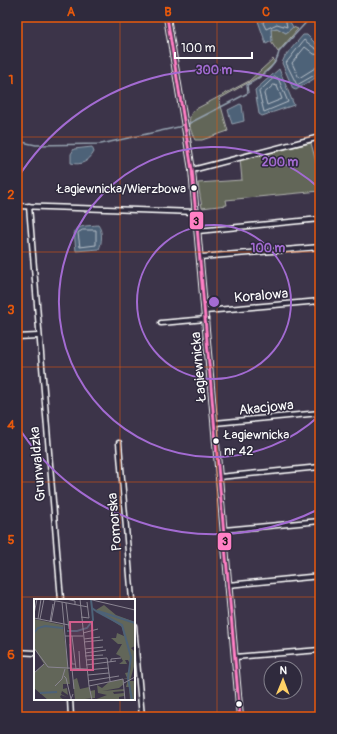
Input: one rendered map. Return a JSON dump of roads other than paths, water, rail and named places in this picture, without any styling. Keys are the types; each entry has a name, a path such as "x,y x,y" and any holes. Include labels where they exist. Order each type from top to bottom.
{"street":[{"name":"Łagiewnicka","path":"167,17 192,170 240,717"},
{"path":"192,170 320,137"},
{"path":"17,206 196,212"},
{"name":"Grunwaldzka","path":"29,206 38,315 38,336 61,599"},
{"path":"198,231 320,219"},
{"path":"200,257 320,247"},
{"name":"Koralowa","path":"205,311 320,302"},
{"path":"161,323 206,319"},
{"path":"17,337 38,336"},
{"name":"Akacjowa","path":"215,423 320,413"},
{"name":"Pomorska","path":"119,443 132,599"},
{"path":"219,477 320,467"},
{"path":"224,530 320,521"},
{"path":"228,585 320,576"},
{"path":"135,637 142,717"},
{"path":"235,657 320,650"},
{"path":"17,652 34,653"},
{"path":"70,700 72,717"}],"water":[{"path":"265,17 287,17 293,27 286,33 277,28 271,29 272,41 266,44 258,21"},
{"path":"303,35 307,35 320,48 320,75 296,90 293,89 282,63 285,56"},
{"path":"279,69 294,105 262,116 259,114 255,90"},
{"path":"240,104 242,105 244,121 232,124 228,110"},
{"path":"92,147 94,152 90,158 78,164 71,163 71,154 74,149"},
{"path":"98,225 101,230 102,237 99,249 76,251 74,231 82,227"}],"waterway":[{"path":"186,125 248,93 247,85 271,67 279,52 311,17"},
{"path":"17,141 36,145 101,144 183,126"}],"place":[{"name":"Łagiewnicka/Wierzbowa","path":"194,188"},
{"name":"Łagiewnicka nr 42","path":"216,441"}]}
